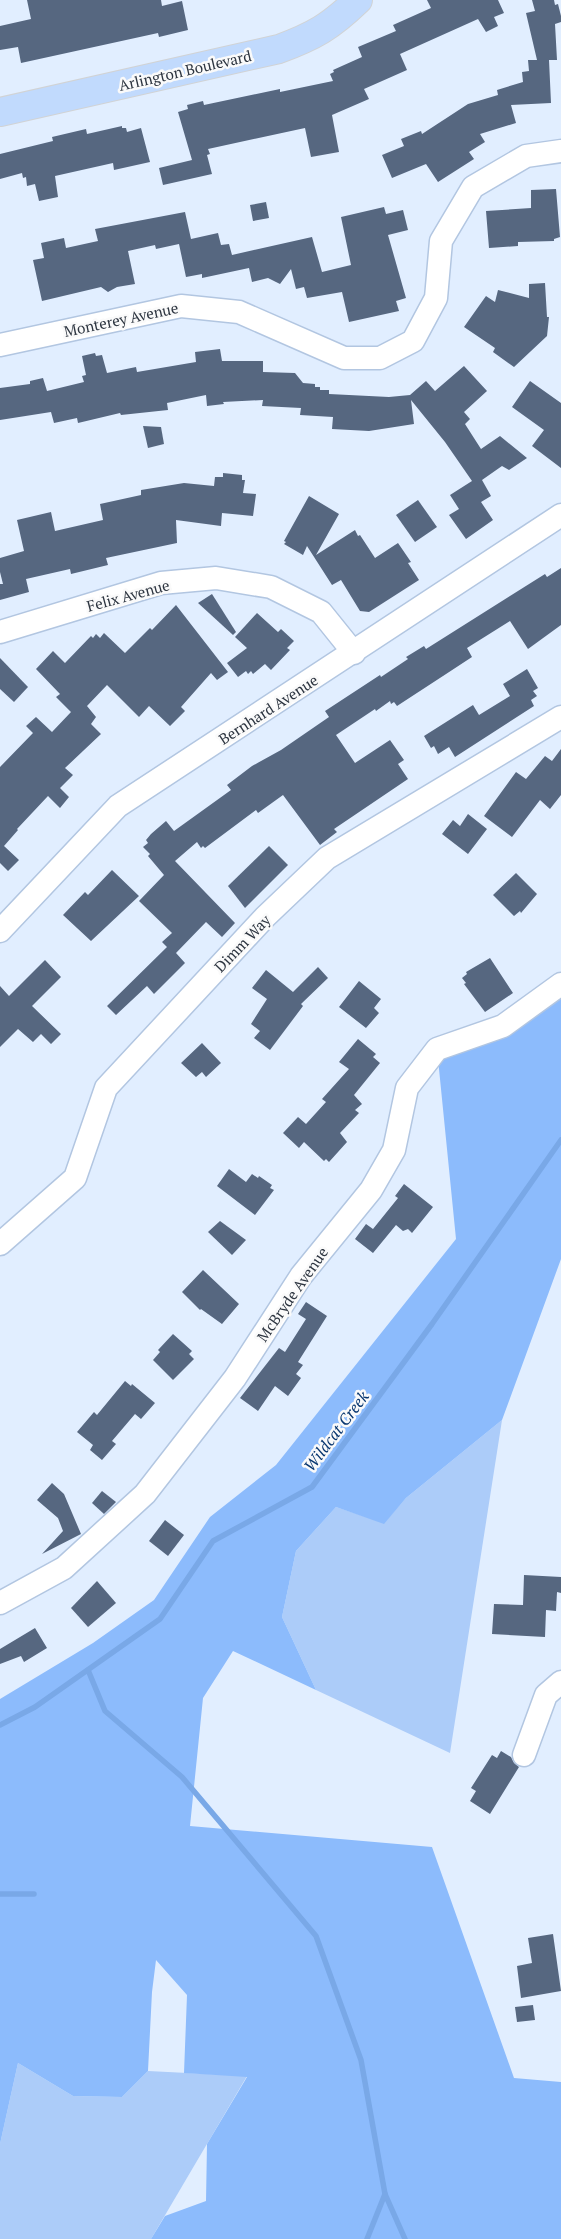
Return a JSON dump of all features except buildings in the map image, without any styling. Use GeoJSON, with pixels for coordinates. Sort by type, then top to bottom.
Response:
{"type":"FeatureCollection","features":[{"type":"Feature","properties":{"kind":"main road","name":"Arlington Boulevard"},"geometry":{"type":"LineString","coordinates":[[0,112],[279,49],[311,37],[338,19],[358,0]]}},
{"type":"Feature","properties":{"kind":"street","name":"Monterey Avenue"},"geometry":{"type":"LineString","coordinates":[[0,345],[182,306],[239,312],[344,358],[380,358],[413,342],[436,298],[440,241],[473,187],[526,156],[561,152]]}},
{"type":"Feature","properties":{"kind":"street","name":"Bernhard Avenue"},"geometry":{"type":"LineString","coordinates":[[0,931],[118,806],[561,515]]}},
{"type":"Feature","properties":{"kind":"street","name":"Felix Avenue"},"geometry":{"type":"LineString","coordinates":[[0,632],[161,583],[216,578],[271,587],[321,612],[354,652]]}},
{"type":"Feature","properties":{"kind":"street","name":"Dimm Way"},"geometry":{"type":"LineString","coordinates":[[0,1244],[75,1178],[106,1088],[265,917],[327,858],[561,717]]}},
{"type":"Feature","properties":{"kind":"street","name":"McBryde Avenue"},"geometry":{"type":"LineString","coordinates":[[0,1603],[64,1568],[145,1494],[234,1378],[301,1276],[371,1190],[394,1150],[407,1088],[437,1049],[503,1026],[561,984]]}},
{"type":"Feature","properties":{"kind":"street"},"geometry":{"type":"LineString","coordinates":[[524,1756],[546,1695],[561,1682]]}},
{"type":"Feature","properties":{"kind":"shaded area"},"geometry":{"type":"Polygon","coordinates":[[[561,984],[561,1259],[502,1420],[406,1498],[384,1524],[336,1507],[296,1551],[282,1617],[316,1690],[233,1651],[203,1698],[190,1826],[432,1847],[514,2078],[561,2082],[561,2239],[151,2239],[165,2216],[206,2201],[207,2144],[247,2077],[184,2073],[187,1995],[156,1960],[152,1992],[148,2071],[122,2097],[73,2096],[18,2063],[0,2144],[0,1699],[93,1643],[154,1600],[210,1517],[276,1465],[456,1239],[437,1049],[561,984]]]}},
{"type":"Feature","properties":{"kind":"shaded area"},"geometry":{"type":"Polygon","coordinates":[[[502,1420],[450,1753],[316,1690],[282,1617],[296,1551],[336,1507],[384,1523],[406,1498],[502,1420]]]}},
{"type":"Feature","properties":{"kind":"shaded area"},"geometry":{"type":"Polygon","coordinates":[[[18,2063],[73,2096],[122,2097],[148,2071],[247,2076],[151,2239],[0,2239],[0,2144],[18,2063]]]}},
{"type":"Feature","properties":{"kind":"waterway","name":"Wildcat Creek"},"geometry":{"type":"LineString","coordinates":[[0,1725],[35,1707],[160,1619],[213,1541],[312,1487],[432,1324],[561,1140]]}},
{"type":"Feature","properties":{"kind":"waterway"},"geometry":{"type":"LineString","coordinates":[[88,1670],[105,1711],[182,1777],[316,1936],[361,2060],[385,2194],[405,2239]]}},
{"type":"Feature","properties":{"kind":"waterway"},"geometry":{"type":"LineString","coordinates":[[0,1894],[34,1894]]}},
{"type":"Feature","properties":{"kind":"waterway"},"geometry":{"type":"LineString","coordinates":[[367,2239],[385,2194]]}}]}
